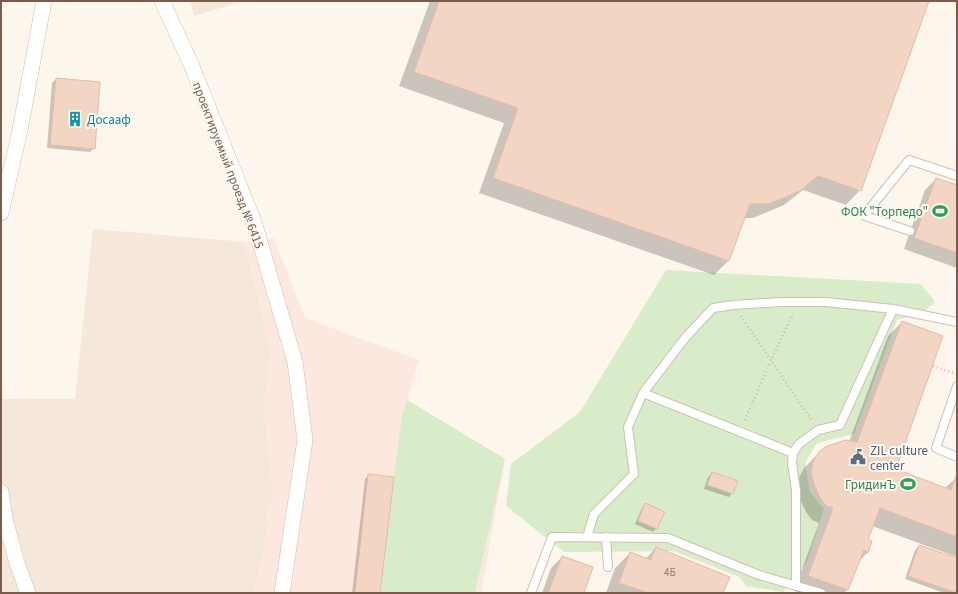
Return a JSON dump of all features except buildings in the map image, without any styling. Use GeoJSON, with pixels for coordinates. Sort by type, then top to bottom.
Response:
{"type":"FeatureCollection","features":[{"type":"Feature","properties":{"kind":"street"},"geometry":{"type":"LineString","coordinates":[[1,213],[20,130],[44,1]]}},
{"type":"Feature","properties":{"kind":"street","name":"проектируемый проезд № 6415"},"geometry":{"type":"LineString","coordinates":[[162,1],[190,64],[254,222],[295,362],[305,440],[282,593]]}},
{"type":"Feature","properties":{"kind":"street"},"geometry":{"type":"LineString","coordinates":[[1,492],[5,519],[17,563],[28,593]]}},
{"type":"Feature","properties":{"kind":"lane"},"geometry":{"type":"LineString","coordinates":[[910,231],[865,216],[909,160],[957,176]]}},
{"type":"Feature","properties":{"kind":"lane"},"geometry":{"type":"LineString","coordinates":[[587,537],[594,514],[634,474],[628,427],[643,393],[685,338],[713,308],[733,305],[826,302],[893,309],[957,322]]}},
{"type":"Feature","properties":{"kind":"lane"},"geometry":{"type":"LineString","coordinates":[[796,586],[796,490],[792,463],[794,453],[800,444],[818,430],[840,425],[893,309]]}},
{"type":"Feature","properties":{"kind":"lane"},"geometry":{"type":"LineString","coordinates":[[957,386],[936,448],[957,457]]}},
{"type":"Feature","properties":{"kind":"lane"},"geometry":{"type":"LineString","coordinates":[[643,393],[794,453]]}},
{"type":"Feature","properties":{"kind":"lane"},"geometry":{"type":"LineString","coordinates":[[531,593],[552,536],[668,538],[760,575],[821,593]]}},
{"type":"Feature","properties":{"kind":"lane"},"geometry":{"type":"LineString","coordinates":[[606,537],[608,567]]}},
{"type":"Feature","properties":{"kind":"path"},"geometry":{"type":"LineString","coordinates":[[740,432],[798,302]]}},
{"type":"Feature","properties":{"kind":"path"},"geometry":{"type":"LineString","coordinates":[[733,305],[818,430]]}},
{"type":"Feature","properties":{"kind":"path"},"geometry":{"type":"LineString","coordinates":[[933,366],[957,374]]}},
{"type":"Feature","properties":{"kind":"shaded area"},"geometry":{"type":"Polygon","coordinates":[[[190,1],[244,1],[194,16],[190,1]]]}},
{"type":"Feature","properties":{"kind":"shaded area"},"geometry":{"type":"Polygon","coordinates":[[[93,229],[245,242],[271,355],[264,405],[274,499],[268,508],[265,547],[253,593],[1,593],[1,399],[75,399],[93,229]]]}},
{"type":"Feature","properties":{"kind":"shaded area"},"geometry":{"type":"Polygon","coordinates":[[[274,238],[305,318],[419,360],[407,400],[505,459],[481,593],[253,593],[265,547],[268,508],[274,499],[264,405],[271,355],[245,242],[274,238]]]}},
{"type":"Feature","properties":{"kind":"green space"},"geometry":{"type":"Polygon","coordinates":[[[666,270],[921,284],[935,302],[924,312],[897,320],[854,434],[817,443],[805,463],[810,492],[824,509],[807,562],[783,592],[746,586],[739,577],[674,551],[564,552],[506,506],[511,464],[580,412],[666,270]]]}},
{"type":"Feature","properties":{"kind":"green space"},"geometry":{"type":"Polygon","coordinates":[[[407,400],[505,459],[475,593],[380,593],[402,417],[407,400]]]}},
{"type":"Feature","properties":{"kind":"place","name":"Досааф"},"geometry":{"type":"Point","coordinates":[75,119]}},
{"type":"Feature","properties":{"kind":"place","name":"ФОК \"Торпедо\""},"geometry":{"type":"Point","coordinates":[940,211]}},
{"type":"Feature","properties":{"kind":"place","name":"ZIL culture center"},"geometry":{"type":"Point","coordinates":[858,457]}},
{"type":"Feature","properties":{"kind":"place","name":"ГридинЪ"},"geometry":{"type":"Point","coordinates":[908,484]}}]}
